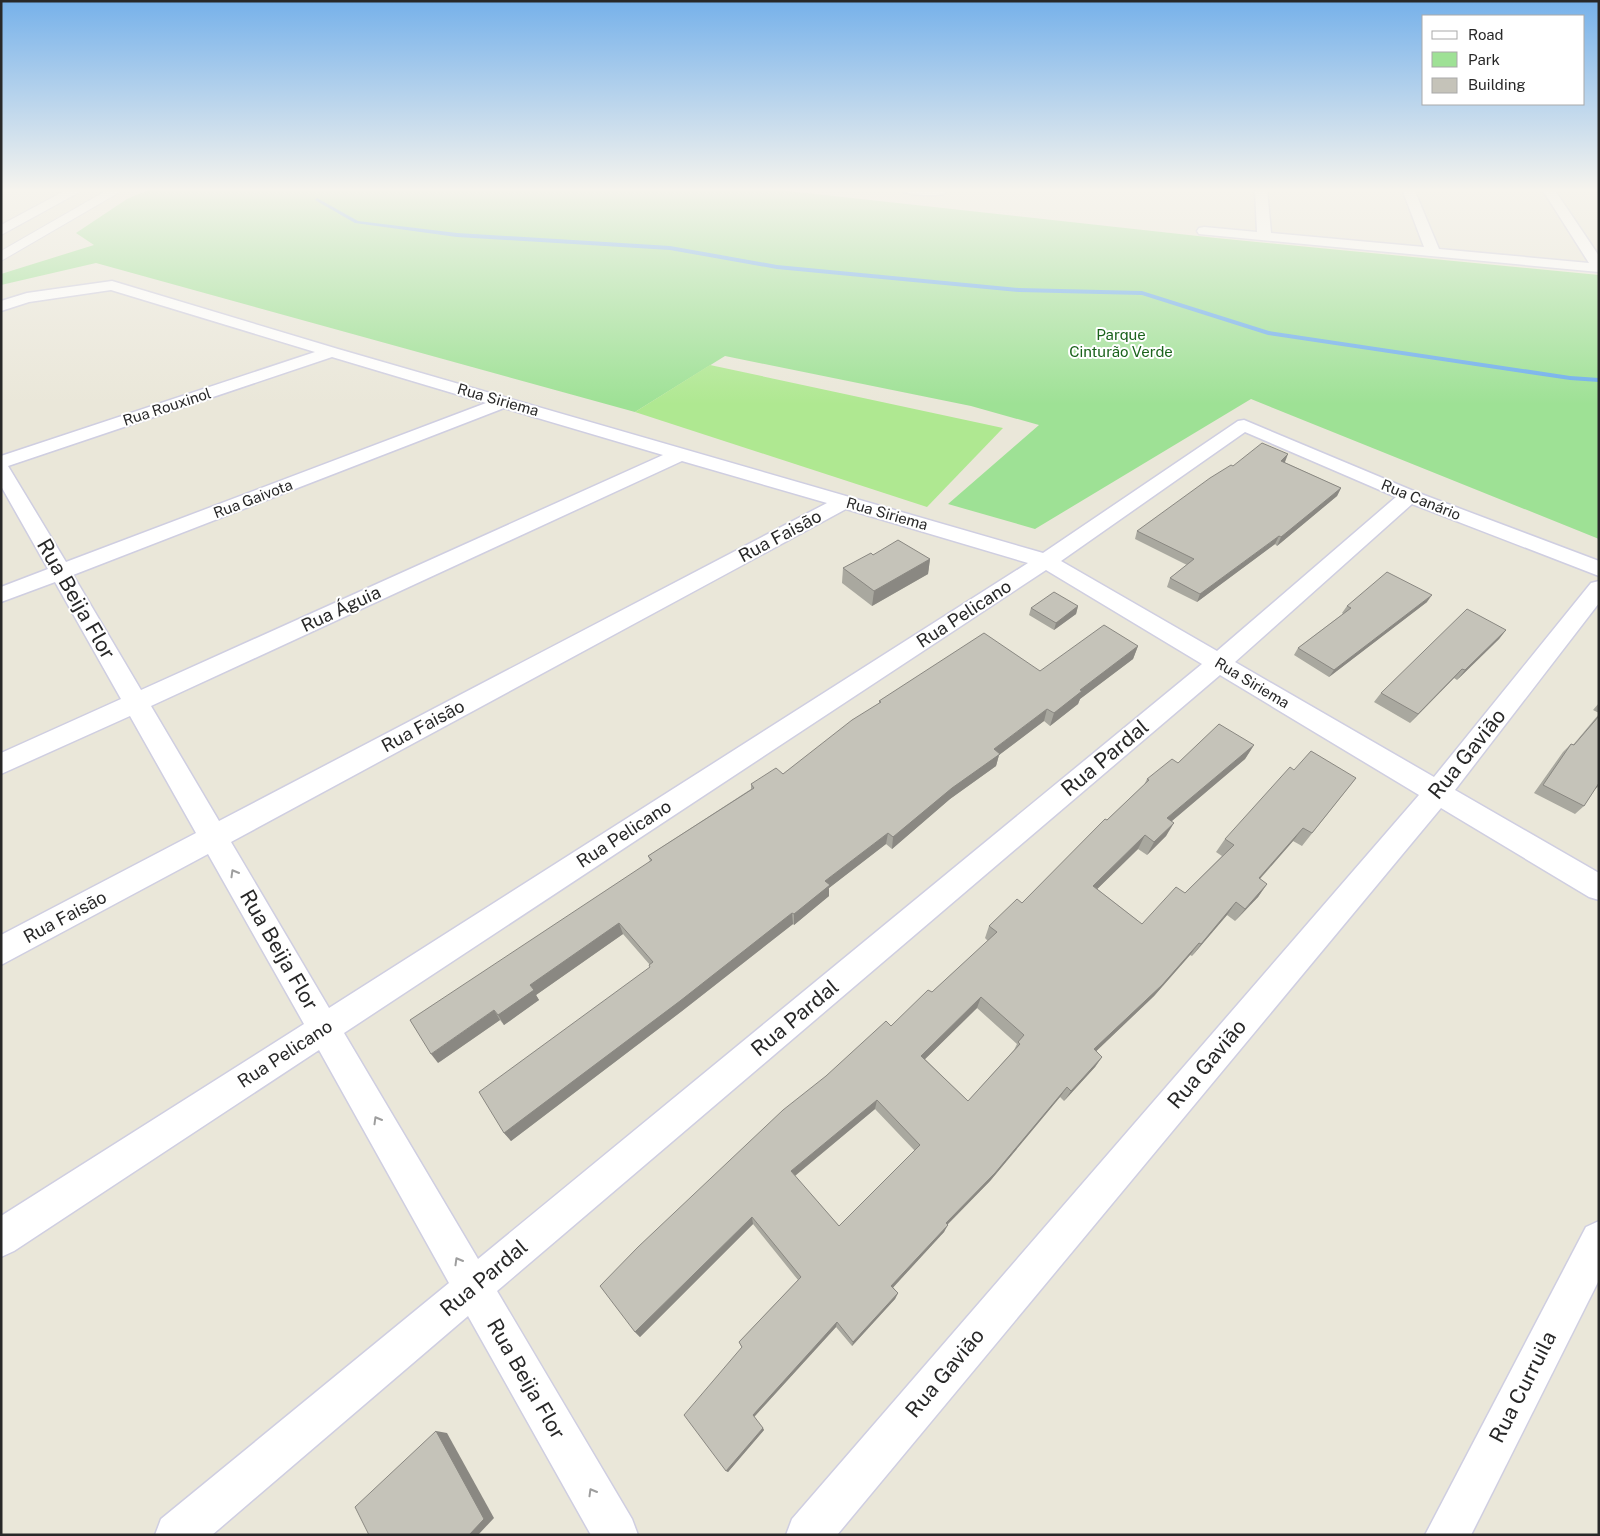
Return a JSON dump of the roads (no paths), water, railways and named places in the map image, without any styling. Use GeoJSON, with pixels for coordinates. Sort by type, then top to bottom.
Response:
{"type":"FeatureCollection","features":[{"type":"Feature","properties":{"kind":"street"},"geometry":{"type":"LineString","coordinates":[[1523,261],[1599,268]]}},
{"type":"Feature","properties":{"kind":"street","name":"Rua Siriema"},"geometry":{"type":"LineString","coordinates":[[27,298],[112,285],[332,352],[1046,561],[1599,888]]}},
{"type":"Feature","properties":{"kind":"street"},"geometry":{"type":"LineString","coordinates":[[1,301],[27,298]]}},
{"type":"Feature","properties":{"kind":"street"},"geometry":{"type":"LineString","coordinates":[[1,306],[27,298]]}},
{"type":"Feature","properties":{"kind":"street","name":"Rua Rouxinol"},"geometry":{"type":"LineString","coordinates":[[1,462],[332,352]]}},
{"type":"Feature","properties":{"kind":"street","name":"Rua Gaivota"},"geometry":{"type":"LineString","coordinates":[[1,596],[504,402]]}},
{"type":"Feature","properties":{"kind":"street","name":"Rua Canário"},"geometry":{"type":"LineString","coordinates":[[1244,425],[1409,496],[1599,570]]}},
{"type":"Feature","properties":{"kind":"street","name":"Rua Pelicano"},"geometry":{"type":"LineString","coordinates":[[1,1238],[1046,561],[1244,425]]}},
{"type":"Feature","properties":{"kind":"street","name":"Rua Águia"},"geometry":{"type":"LineString","coordinates":[[1,764],[681,454]]}},
{"type":"Feature","properties":{"kind":"street","name":"Rua Beija Flor"},"geometry":{"type":"LineString","coordinates":[[1,469],[616,1535]]}},
{"type":"Feature","properties":{"kind":"street","name":"Rua Pardal"},"geometry":{"type":"LineString","coordinates":[[177,1535],[1218,663],[1409,496]]}},
{"type":"Feature","properties":{"kind":"street","name":"Rua Faisão"},"geometry":{"type":"LineString","coordinates":[[1,951],[844,502]]}},
{"type":"Feature","properties":{"kind":"street","name":"Rua Gavião"},"geometry":{"type":"LineString","coordinates":[[808,1535],[1438,792],[1599,588]]}},
{"type":"Feature","properties":{"kind":"street","name":"Rua Curruila"},"geometry":{"type":"LineString","coordinates":[[1448,1535],[1599,1240]]}},
{"type":"Feature","properties":{"kind":"waterway"},"geometry":{"type":"LineString","coordinates":[[741,261],[777,267],[1019,290],[1142,293],[1268,333],[1570,378],[1599,380]]}},
{"type":"Feature","properties":{"kind":"park label","name":"Parque Cinturão Verde"},"geometry":{"type":"Point","coordinates":[1121,344]}}]}
